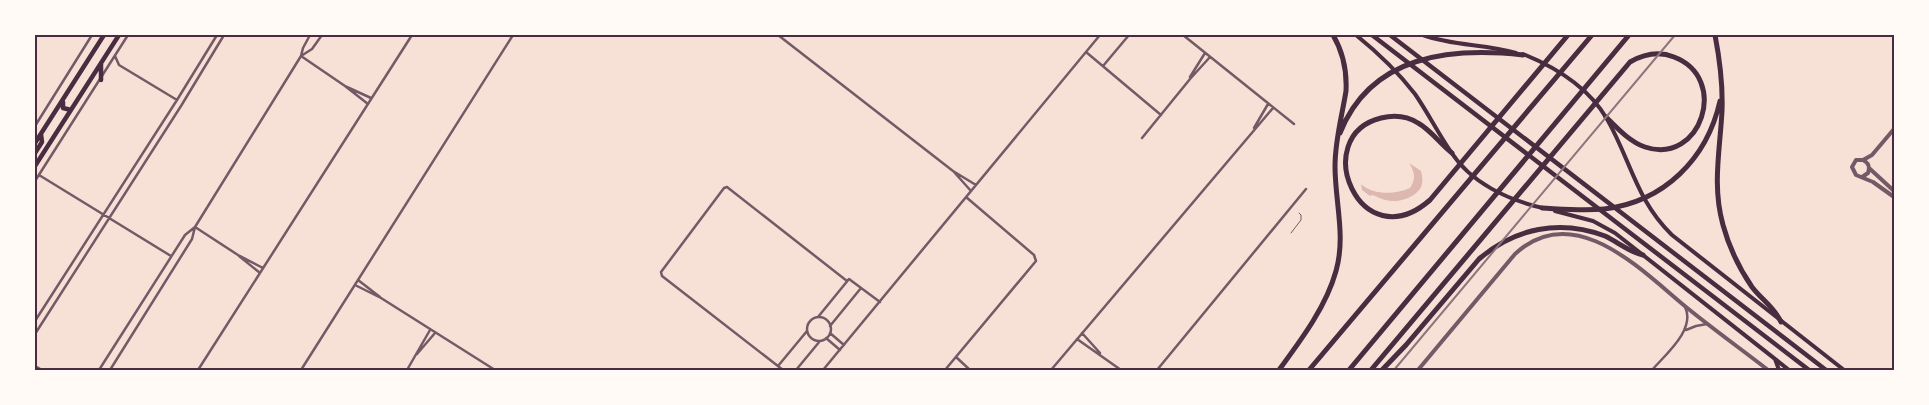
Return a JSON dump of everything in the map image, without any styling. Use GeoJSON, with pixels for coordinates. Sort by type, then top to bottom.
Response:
{"type":"FeatureCollection","features":[{"type":"Feature","properties":{"kind":"highway"},"geometry":{"type":"LineString","coordinates":[[1279,370],[1322,305],[1332,283],[1339,260],[1341,224],[1335,179],[1336,146],[1347,80],[1344,60],[1333,35]]}},
{"type":"Feature","properties":{"kind":"highway"},"geometry":{"type":"LineString","coordinates":[[1452,153],[1418,122],[1397,116],[1387,116],[1367,124],[1352,138],[1347,154],[1350,187],[1359,201],[1372,212],[1381,215],[1398,216],[1416,211],[1430,200],[1568,35]]}},
{"type":"Feature","properties":{"kind":"highway"},"geometry":{"type":"LineString","coordinates":[[1309,370],[1592,35]]}},
{"type":"Feature","properties":{"kind":"highway"},"geometry":{"type":"LineString","coordinates":[[1348,370],[1629,35]]}},
{"type":"Feature","properties":{"kind":"highway"},"geometry":{"type":"LineString","coordinates":[[1715,35],[1722,85],[1722,111],[1716,175],[1722,222],[1740,267],[1753,287],[1776,312],[1781,322]]}},
{"type":"Feature","properties":{"kind":"highway"},"geometry":{"type":"LineString","coordinates":[[1336,146],[1344,123],[1358,102],[1384,78],[1404,66],[1450,53],[1494,52],[1523,54]]}},
{"type":"Feature","properties":{"kind":"highway"},"geometry":{"type":"LineString","coordinates":[[1371,370],[1624,68],[1645,55],[1669,55],[1690,67],[1702,87],[1705,104],[1698,127],[1686,140],[1671,147],[1655,149],[1639,144],[1606,117]]}},
{"type":"Feature","properties":{"kind":"highway"},"geometry":{"type":"LineString","coordinates":[[1542,208],[1589,209],[1615,207],[1641,200],[1666,186],[1687,167],[1704,144],[1715,120],[1722,85]]}},
{"type":"Feature","properties":{"kind":"highway"},"geometry":{"type":"LineString","coordinates":[[1382,370],[1406,345],[1479,259],[1489,250],[1513,236],[1539,228],[1567,227],[1607,237],[1643,255]]}},
{"type":"Feature","properties":{"kind":"highway"},"geometry":{"type":"LineString","coordinates":[[1276,370],[1288,357]]}},
{"type":"Feature","properties":{"kind":"main road"},"geometry":{"type":"LineString","coordinates":[[35,143],[104,35]]}},
{"type":"Feature","properties":{"kind":"main road"},"geometry":{"type":"LineString","coordinates":[[35,166],[119,35]]}},
{"type":"Feature","properties":{"kind":"main road"},"geometry":{"type":"LineString","coordinates":[[1356,35],[1391,67],[1415,94],[1452,153],[1472,174],[1490,188],[1515,200],[1593,221],[1615,232],[1789,370]]}},
{"type":"Feature","properties":{"kind":"main road"},"geometry":{"type":"LineString","coordinates":[[1372,35],[1809,370]]}},
{"type":"Feature","properties":{"kind":"main road"},"geometry":{"type":"LineString","coordinates":[[1390,35],[1826,370]]}},
{"type":"Feature","properties":{"kind":"main road"},"geometry":{"type":"LineString","coordinates":[[1423,35],[1441,41],[1495,48],[1523,54],[1550,67],[1575,84],[1606,117],[1642,198],[1656,218],[1680,243],[1844,370]]}},
{"type":"Feature","properties":{"kind":"main road"},"geometry":{"type":"LineString","coordinates":[[101,80],[102,63]]}},
{"type":"Feature","properties":{"kind":"main road"},"geometry":{"type":"LineString","coordinates":[[64,98],[63,108],[71,110]]}},
{"type":"Feature","properties":{"kind":"main road"},"geometry":{"type":"LineString","coordinates":[[35,153],[42,142],[40,134]]}},
{"type":"Feature","properties":{"kind":"main road"},"geometry":{"type":"LineString","coordinates":[[1775,359],[1779,370]]}},
{"type":"Feature","properties":{"kind":"street"},"geometry":{"type":"LineString","coordinates":[[35,126],[92,35]]}},
{"type":"Feature","properties":{"kind":"street"},"geometry":{"type":"LineString","coordinates":[[35,181],[128,35]]}},
{"type":"Feature","properties":{"kind":"street"},"geometry":{"type":"LineString","coordinates":[[35,321],[217,35]]}},
{"type":"Feature","properties":{"kind":"street"},"geometry":{"type":"LineString","coordinates":[[35,334],[181,106],[224,35]]}},
{"type":"Feature","properties":{"kind":"street"},"geometry":{"type":"LineString","coordinates":[[99,370],[171,256],[187,232],[194,227],[301,56],[310,35]]}},
{"type":"Feature","properties":{"kind":"street"},"geometry":{"type":"LineString","coordinates":[[301,56],[312,49],[322,35]]}},
{"type":"Feature","properties":{"kind":"street"},"geometry":{"type":"LineString","coordinates":[[198,370],[412,35]]}},
{"type":"Feature","properties":{"kind":"street"},"geometry":{"type":"LineString","coordinates":[[301,370],[512,35]]}},
{"type":"Feature","properties":{"kind":"street"},"geometry":{"type":"LineString","coordinates":[[778,35],[953,171],[976,186]]}},
{"type":"Feature","properties":{"kind":"street"},"geometry":{"type":"LineString","coordinates":[[823,370],[1100,35]]}},
{"type":"Feature","properties":{"kind":"street"},"geometry":{"type":"LineString","coordinates":[[1103,66],[1129,35]]}},
{"type":"Feature","properties":{"kind":"street"},"geometry":{"type":"LineString","coordinates":[[1183,35],[1294,124]]}},
{"type":"Feature","properties":{"kind":"street"},"geometry":{"type":"LineString","coordinates":[[1086,52],[1160,116]]}},
{"type":"Feature","properties":{"kind":"street"},"geometry":{"type":"LineString","coordinates":[[1190,79],[1205,53]]}},
{"type":"Feature","properties":{"kind":"street"},"geometry":{"type":"LineString","coordinates":[[115,55],[119,65],[177,100]]}},
{"type":"Feature","properties":{"kind":"street"},"geometry":{"type":"LineString","coordinates":[[301,56],[368,104]]}},
{"type":"Feature","properties":{"kind":"street"},"geometry":{"type":"LineString","coordinates":[[1142,138],[1210,57]]}},
{"type":"Feature","properties":{"kind":"street"},"geometry":{"type":"LineString","coordinates":[[345,86],[372,98]]}},
{"type":"Feature","properties":{"kind":"street"},"geometry":{"type":"LineString","coordinates":[[1254,129],[1268,104]]}},
{"type":"Feature","properties":{"kind":"street"},"geometry":{"type":"LineString","coordinates":[[1051,370],[1254,129],[1274,108]]}},
{"type":"Feature","properties":{"kind":"street"},"geometry":{"type":"LineString","coordinates":[[1894,129],[1872,155],[1864,160],[1856,160],[1852,167],[1856,175],[1878,185],[1894,198]]}},
{"type":"Feature","properties":{"kind":"street"},"geometry":{"type":"LineString","coordinates":[[1862,177],[1868,173],[1872,155]]}},
{"type":"Feature","properties":{"kind":"street"},"geometry":{"type":"LineString","coordinates":[[1864,160],[1894,192]]}},
{"type":"Feature","properties":{"kind":"street"},"geometry":{"type":"LineString","coordinates":[[953,171],[971,191]]}},
{"type":"Feature","properties":{"kind":"street"},"geometry":{"type":"LineString","coordinates":[[39,175],[171,256]]}},
{"type":"Feature","properties":{"kind":"street"},"geometry":{"type":"LineString","coordinates":[[783,370],[661,275],[661,272],[724,188],[728,187],[847,282]]}},
{"type":"Feature","properties":{"kind":"street"},"geometry":{"type":"LineString","coordinates":[[1157,370],[1306,189]]}},
{"type":"Feature","properties":{"kind":"street"},"geometry":{"type":"LineString","coordinates":[[945,370],[1036,261],[1034,255],[966,197]]}},
{"type":"Feature","properties":{"kind":"street"},"geometry":{"type":"LineString","coordinates":[[194,227],[238,255],[263,268]]}},
{"type":"Feature","properties":{"kind":"street"},"geometry":{"type":"LineString","coordinates":[[110,370],[192,239],[194,227]]}},
{"type":"Feature","properties":{"kind":"street"},"geometry":{"type":"LineString","coordinates":[[1418,370],[1515,254],[1528,244],[1544,236],[1554,234],[1574,236],[1604,245],[1630,260],[1684,306],[1768,370]]}},
{"type":"Feature","properties":{"kind":"street"},"geometry":{"type":"LineString","coordinates":[[238,255],[260,273]]}},
{"type":"Feature","properties":{"kind":"street"},"geometry":{"type":"LineString","coordinates":[[358,280],[381,298],[495,370]]}},
{"type":"Feature","properties":{"kind":"street"},"geometry":{"type":"LineString","coordinates":[[778,366],[808,331],[810,322],[818,317],[847,282],[851,280],[880,302]]}},
{"type":"Feature","properties":{"kind":"street"},"geometry":{"type":"LineString","coordinates":[[355,285],[381,298]]}},
{"type":"Feature","properties":{"kind":"street"},"geometry":{"type":"LineString","coordinates":[[830,326],[861,287]]}},
{"type":"Feature","properties":{"kind":"street"},"geometry":{"type":"LineString","coordinates":[[1684,306],[1688,319],[1685,331]]}},
{"type":"Feature","properties":{"kind":"street"},"geometry":{"type":"LineString","coordinates":[[139,308],[146,312]]}},
{"type":"Feature","properties":{"kind":"street"},"geometry":{"type":"LineString","coordinates":[[134,314],[142,319]]}},
{"type":"Feature","properties":{"kind":"street"},"geometry":{"type":"LineString","coordinates":[[796,370],[820,341],[830,333],[830,326],[827,320],[818,317]]}},
{"type":"Feature","properties":{"kind":"street"},"geometry":{"type":"LineString","coordinates":[[1652,370],[1685,331],[1707,324]]}},
{"type":"Feature","properties":{"kind":"street"},"geometry":{"type":"LineString","coordinates":[[407,370],[430,329]]}},
{"type":"Feature","properties":{"kind":"street"},"geometry":{"type":"LineString","coordinates":[[808,331],[813,339],[820,341]]}},
{"type":"Feature","properties":{"kind":"street"},"geometry":{"type":"LineString","coordinates":[[416,355],[435,333]]}},
{"type":"Feature","properties":{"kind":"street"},"geometry":{"type":"LineString","coordinates":[[830,333],[844,345]]}},
{"type":"Feature","properties":{"kind":"street"},"geometry":{"type":"LineString","coordinates":[[1082,334],[1100,354]]}},
{"type":"Feature","properties":{"kind":"street"},"geometry":{"type":"LineString","coordinates":[[826,338],[840,350]]}},
{"type":"Feature","properties":{"kind":"street"},"geometry":{"type":"LineString","coordinates":[[1077,339],[1119,369]]}},
{"type":"Feature","properties":{"kind":"street"},"geometry":{"type":"LineString","coordinates":[[956,357],[970,370]]}},
{"type":"Feature","properties":{"kind":"street"},"geometry":{"type":"LineString","coordinates":[[35,366],[42,370]]}},
{"type":"Feature","properties":{"kind":"lane"},"geometry":{"type":"LineString","coordinates":[[1291,233],[1301,220],[1301,215],[1298,213]]}},
{"type":"Feature","properties":{"kind":"shaded area"},"geometry":{"type":"Polygon","coordinates":[[[1409,163],[1421,171],[1422,179],[1421,188],[1410,197],[1389,201],[1370,196],[1362,190],[1361,184],[1366,188],[1384,193],[1398,192],[1410,188],[1414,176],[1413,169],[1409,163]]]}},
{"type":"Feature","properties":{"kind":"railway"},"geometry":{"type":"LineString","coordinates":[[1394,370],[1675,35]]}}]}
